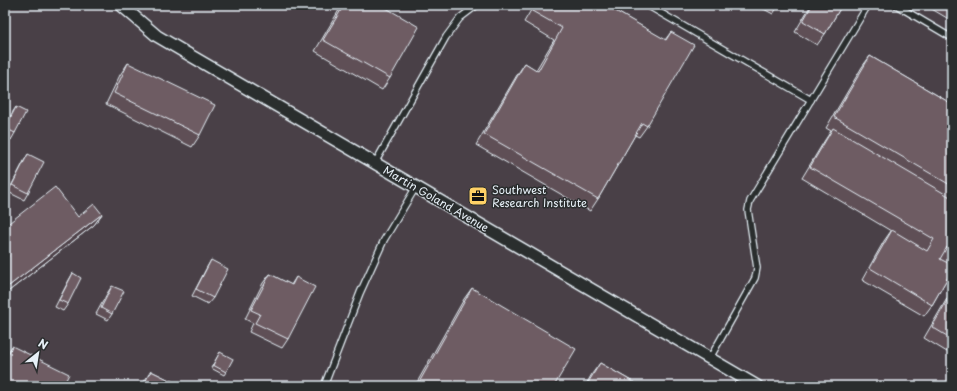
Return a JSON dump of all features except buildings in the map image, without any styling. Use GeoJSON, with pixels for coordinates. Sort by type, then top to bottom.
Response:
{"type":"FeatureCollection","features":[{"type":"Feature","properties":{"kind":"street","name":"Martin Goland Avenue"},"geometry":{"type":"LineString","coordinates":[[121,5],[157,36],[757,386]]}},
{"type":"Feature","properties":{"kind":"lane"},"geometry":{"type":"LineString","coordinates":[[375,163],[446,37],[460,18],[477,5]]}},
{"type":"Feature","properties":{"kind":"lane"},"geometry":{"type":"LineString","coordinates":[[647,5],[811,100]]}},
{"type":"Feature","properties":{"kind":"lane"},"geometry":{"type":"LineString","coordinates":[[710,358],[755,278],[757,268],[748,210],[750,201],[868,5]]}},
{"type":"Feature","properties":{"kind":"lane"},"geometry":{"type":"LineString","coordinates":[[896,5],[952,38]]}},
{"type":"Feature","properties":{"kind":"lane"},"geometry":{"type":"LineString","coordinates":[[324,386],[363,286],[384,240],[416,187]]}},
{"type":"Feature","properties":{"kind":"shaded area","name":"Southwest Research Institute"},"geometry":{"type":"Polygon","coordinates":[[[5,5],[952,5],[952,386],[5,386],[5,5]]]}},
{"type":"Feature","properties":{"kind":"place","name":"Southwest Research Institute"},"geometry":{"type":"Point","coordinates":[478,196]}}]}
